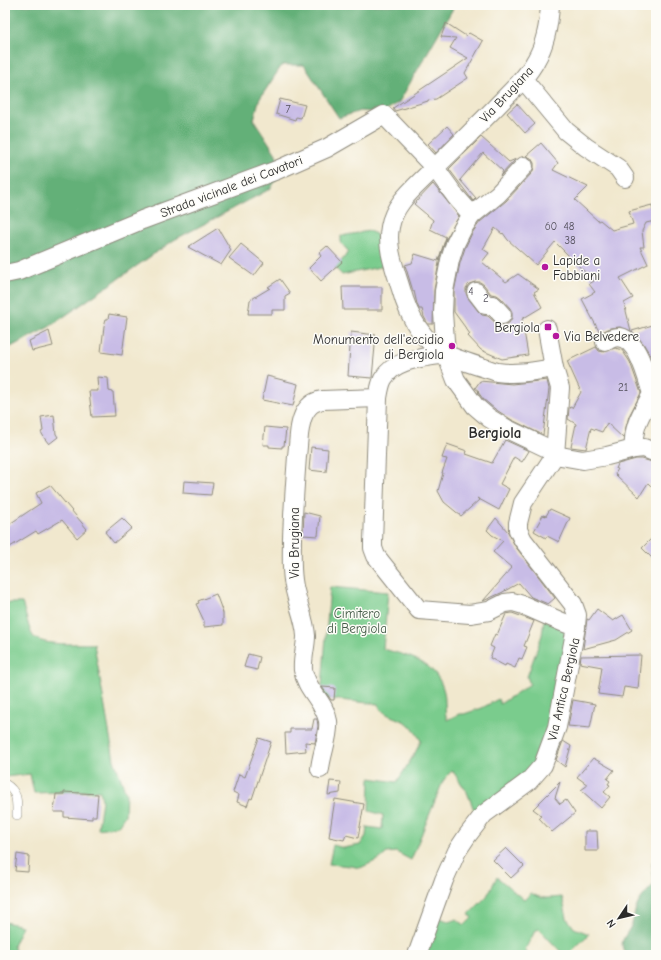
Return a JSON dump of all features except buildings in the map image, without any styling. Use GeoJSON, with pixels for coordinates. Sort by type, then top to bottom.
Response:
{"type":"FeatureCollection","features":[{"type":"Feature","properties":{"kind":"street","name":"Via Brugiana"},"geometry":{"type":"LineString","coordinates":[[550,5],[545,42],[536,61],[523,79],[435,168],[406,195],[396,210],[390,226],[389,245],[403,298],[411,318],[420,332],[431,343],[446,354],[506,374],[554,368]]}},
{"type":"Feature","properties":{"kind":"street"},"geometry":{"type":"LineString","coordinates":[[523,79],[566,131],[586,147],[618,168],[625,178]]}},
{"type":"Feature","properties":{"kind":"street","name":"Strada vicinale dei Cavatori"},"geometry":{"type":"LineString","coordinates":[[5,274],[19,271],[142,220],[277,170],[327,148],[384,115],[435,168]]}},
{"type":"Feature","properties":{"kind":"street"},"geometry":{"type":"LineString","coordinates":[[524,166],[498,194],[472,215],[455,244],[444,290],[443,313],[446,354],[456,380],[475,406],[489,418],[507,429],[547,448],[555,455],[583,460],[644,448],[656,453]]}},
{"type":"Feature","properties":{"kind":"street"},"geometry":{"type":"LineString","coordinates":[[435,168],[456,197],[472,215]]}},
{"type":"Feature","properties":{"kind":"street"},"geometry":{"type":"LineString","coordinates":[[476,292],[486,305],[493,306],[502,314]]}},
{"type":"Feature","properties":{"kind":"street"},"geometry":{"type":"LineString","coordinates":[[547,329],[554,368],[560,388],[555,455]]}},
{"type":"Feature","properties":{"kind":"street"},"geometry":{"type":"LineString","coordinates":[[604,342],[614,337],[624,338],[633,345],[642,362],[652,394],[637,423],[633,437],[634,449]]}},
{"type":"Feature","properties":{"kind":"street","name":"Via Brugiana"},"geometry":{"type":"LineString","coordinates":[[446,354],[410,360],[396,366],[383,379],[380,386],[378,398],[373,548],[376,556],[419,610],[470,614],[489,611],[505,603],[512,602],[523,605],[576,627]]}},
{"type":"Feature","properties":{"kind":"street","name":"Via Brugiana"},"geometry":{"type":"LineString","coordinates":[[320,768],[320,759],[328,723],[321,704],[312,692],[303,670],[306,636],[303,620],[297,603],[292,565],[294,493],[300,424],[305,412],[313,402],[322,400],[378,398]]}},
{"type":"Feature","properties":{"kind":"street","name":"Via Antica Bergiola"},"geometry":{"type":"LineString","coordinates":[[417,955],[444,880],[467,836],[484,814],[529,781],[543,765],[557,728],[577,615],[573,604],[523,540],[518,530],[518,523],[523,503],[555,455]]}},
{"type":"Feature","properties":{"kind":"lane"},"geometry":{"type":"LineString","coordinates":[[5,784],[12,789],[16,797],[17,815]]}},
{"type":"Feature","properties":{"kind":"green space"},"geometry":{"type":"Polygon","coordinates":[[[5,5],[455,5],[399,102],[382,113],[360,111],[339,118],[304,65],[282,65],[259,100],[254,120],[276,154],[281,173],[270,189],[174,240],[49,327],[5,350],[5,5]]]}},
{"type":"Feature","properties":{"kind":"green space"},"geometry":{"type":"Polygon","coordinates":[[[369,231],[376,234],[384,266],[342,275],[335,268],[349,252],[341,243],[341,236],[369,231]]]}},
{"type":"Feature","properties":{"kind":"green space","name":"Cimitero di Bergiola"},"geometry":{"type":"Polygon","coordinates":[[[330,587],[388,592],[383,649],[403,654],[421,662],[435,674],[444,692],[447,720],[459,714],[464,714],[482,708],[498,699],[500,704],[530,684],[527,677],[542,635],[544,620],[571,631],[551,735],[526,777],[476,815],[467,792],[452,770],[443,781],[411,860],[396,852],[387,853],[380,859],[360,868],[329,864],[333,845],[344,848],[360,845],[366,836],[367,827],[382,829],[383,815],[369,811],[370,778],[397,782],[421,741],[415,731],[407,723],[386,714],[378,704],[321,698],[330,587]]]}},
{"type":"Feature","properties":{"kind":"green space"},"geometry":{"type":"Polygon","coordinates":[[[5,603],[22,603],[33,636],[44,642],[62,644],[94,644],[114,760],[126,793],[125,815],[118,826],[98,829],[102,800],[100,791],[34,793],[30,774],[5,777],[5,603]]]}},
{"type":"Feature","properties":{"kind":"green space"},"geometry":{"type":"Polygon","coordinates":[[[656,854],[656,955],[626,955],[623,950],[622,942],[632,924],[638,903],[654,884],[652,864],[656,854]]]}},
{"type":"Feature","properties":{"kind":"green space"},"geometry":{"type":"Polygon","coordinates":[[[497,877],[524,900],[531,893],[542,898],[562,897],[567,918],[574,928],[589,934],[568,955],[564,955],[539,929],[535,931],[525,950],[530,955],[421,955],[438,917],[450,922],[456,919],[465,925],[472,918],[469,914],[487,896],[497,877]]]}},
{"type":"Feature","properties":{"kind":"green space"},"geometry":{"type":"Polygon","coordinates":[[[5,922],[22,926],[13,946],[17,955],[5,955],[5,922]]]}},
{"type":"Feature","properties":{"kind":"place","name":"Lapide a Fabbiani"},"geometry":{"type":"Point","coordinates":[545,267]}},
{"type":"Feature","properties":{"kind":"place","name":"Bergiola"},"geometry":{"type":"Point","coordinates":[548,327]}},
{"type":"Feature","properties":{"kind":"place","name":"Via Belvedere"},"geometry":{"type":"Point","coordinates":[556,336]}},
{"type":"Feature","properties":{"kind":"place","name":"Monumento dell'eccidio di Bergiola"},"geometry":{"type":"Point","coordinates":[452,346]}},
{"type":"Feature","properties":{"kind":"district","name":"Bergiola"},"geometry":{"type":"Point","coordinates":[495,433]}}]}
